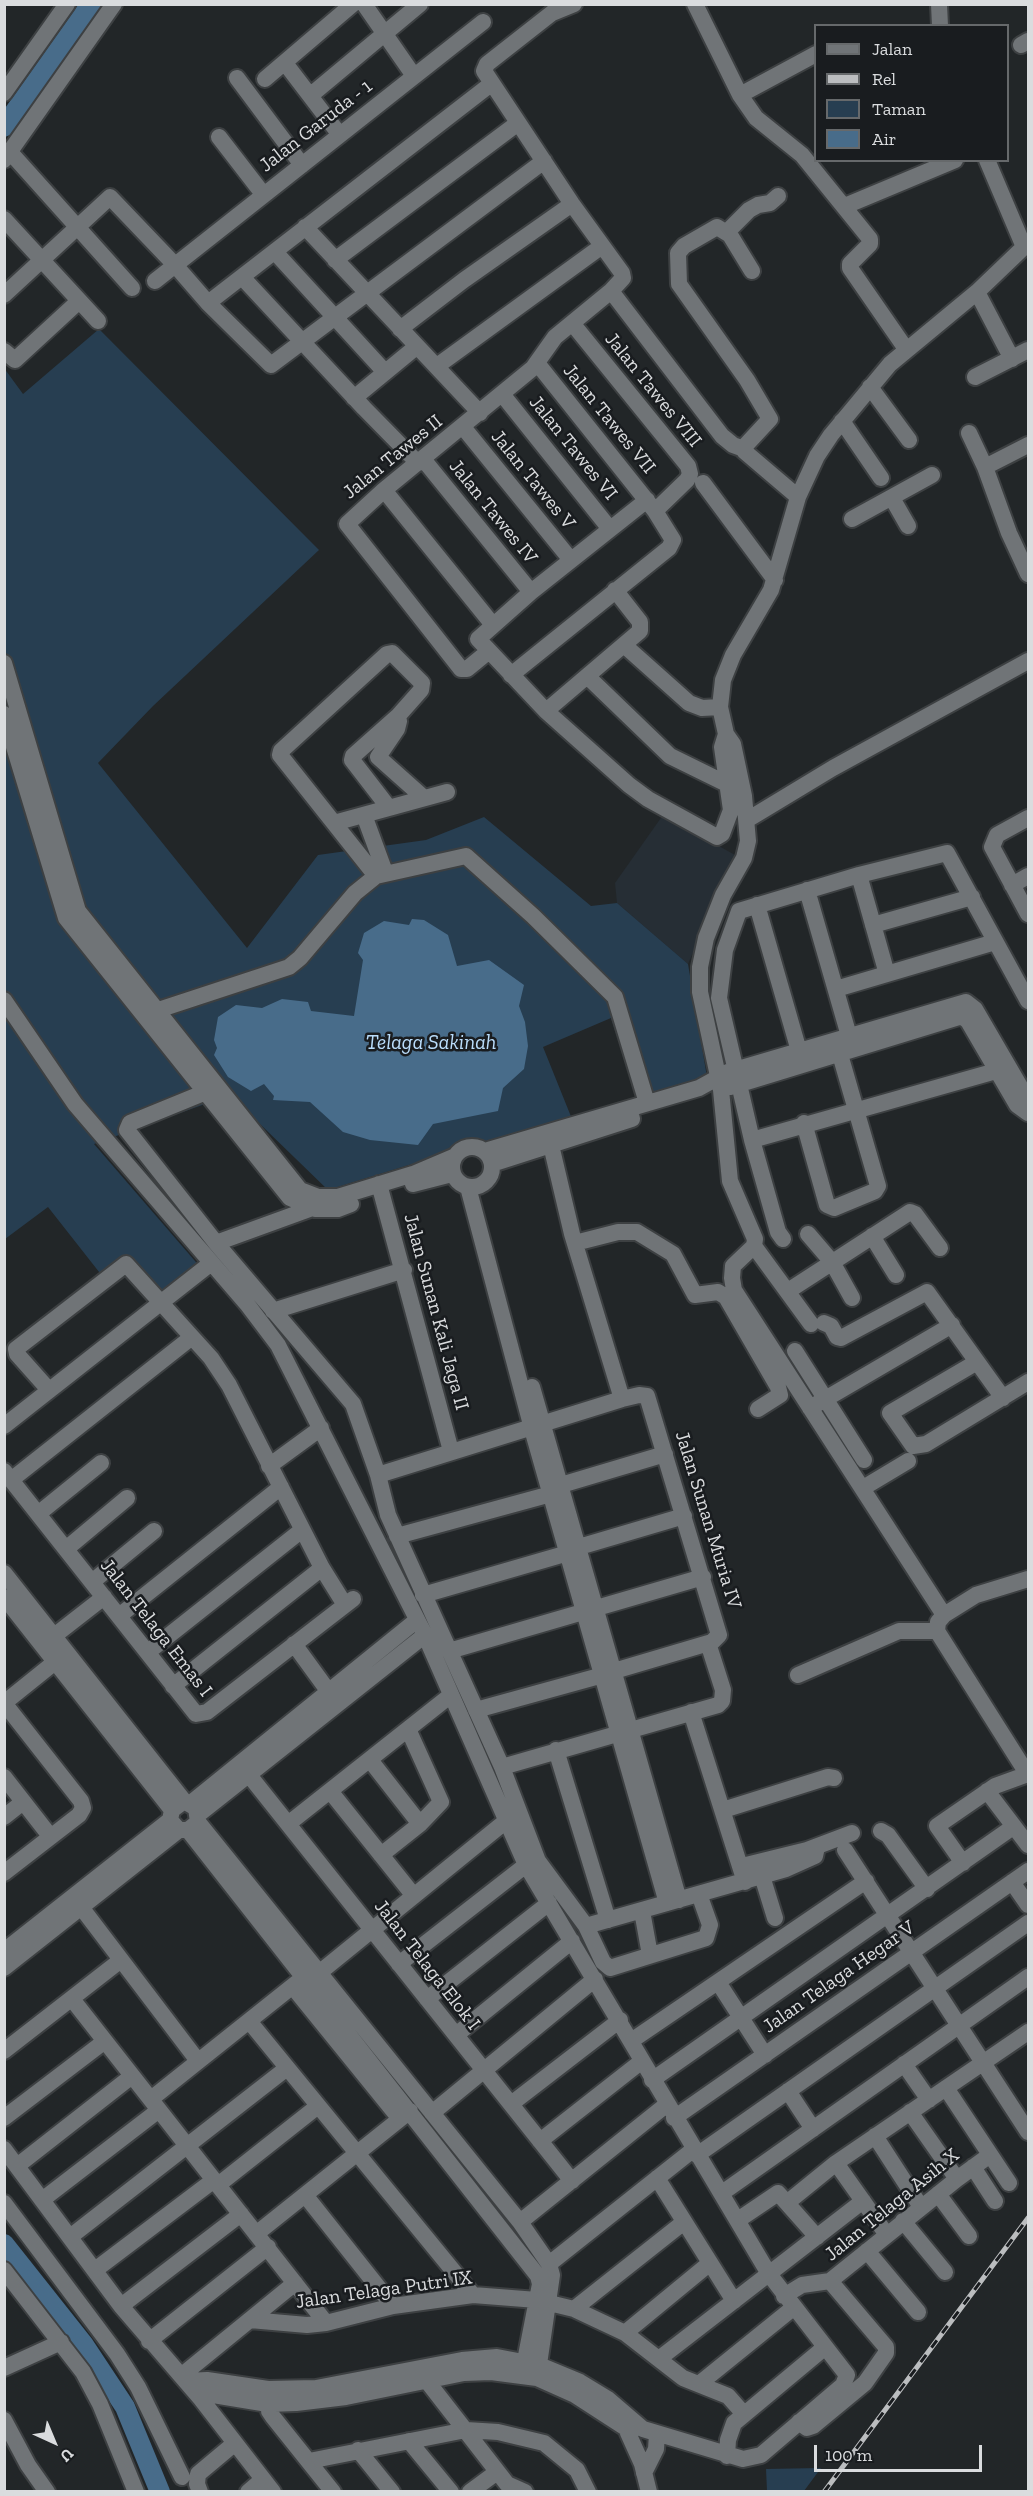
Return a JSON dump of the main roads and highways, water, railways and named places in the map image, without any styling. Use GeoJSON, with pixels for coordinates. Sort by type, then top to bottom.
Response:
{"type":"FeatureCollection","features":[{"type":"Feature","properties":{"kind":"water","name":"Telaga Sakinah"},"geometry":{"type":"Polygon","coordinates":[[[412,919],[424,920],[448,935],[457,966],[489,960],[524,985],[519,1006],[525,1022],[528,1046],[524,1069],[503,1088],[498,1111],[433,1124],[418,1145],[370,1140],[343,1132],[310,1102],[273,1100],[274,1096],[264,1084],[251,1091],[228,1077],[214,1055],[217,1048],[214,1040],[218,1017],[236,1005],[262,1008],[282,999],[308,1002],[311,1011],[354,1016],[363,960],[358,953],[364,933],[384,921],[409,925],[412,919]]]}},
{"type":"Feature","properties":{"kind":"waterway"},"geometry":{"type":"LineString","coordinates":[[4,127],[91,4]]}},
{"type":"Feature","properties":{"kind":"waterway"},"geometry":{"type":"LineString","coordinates":[[4,2244],[84,2345],[125,2407],[160,2492]]}},
{"type":"Feature","properties":{"kind":"railway"},"geometry":{"type":"LineString","coordinates":[[824,2492],[1028,2218]]}}]}
